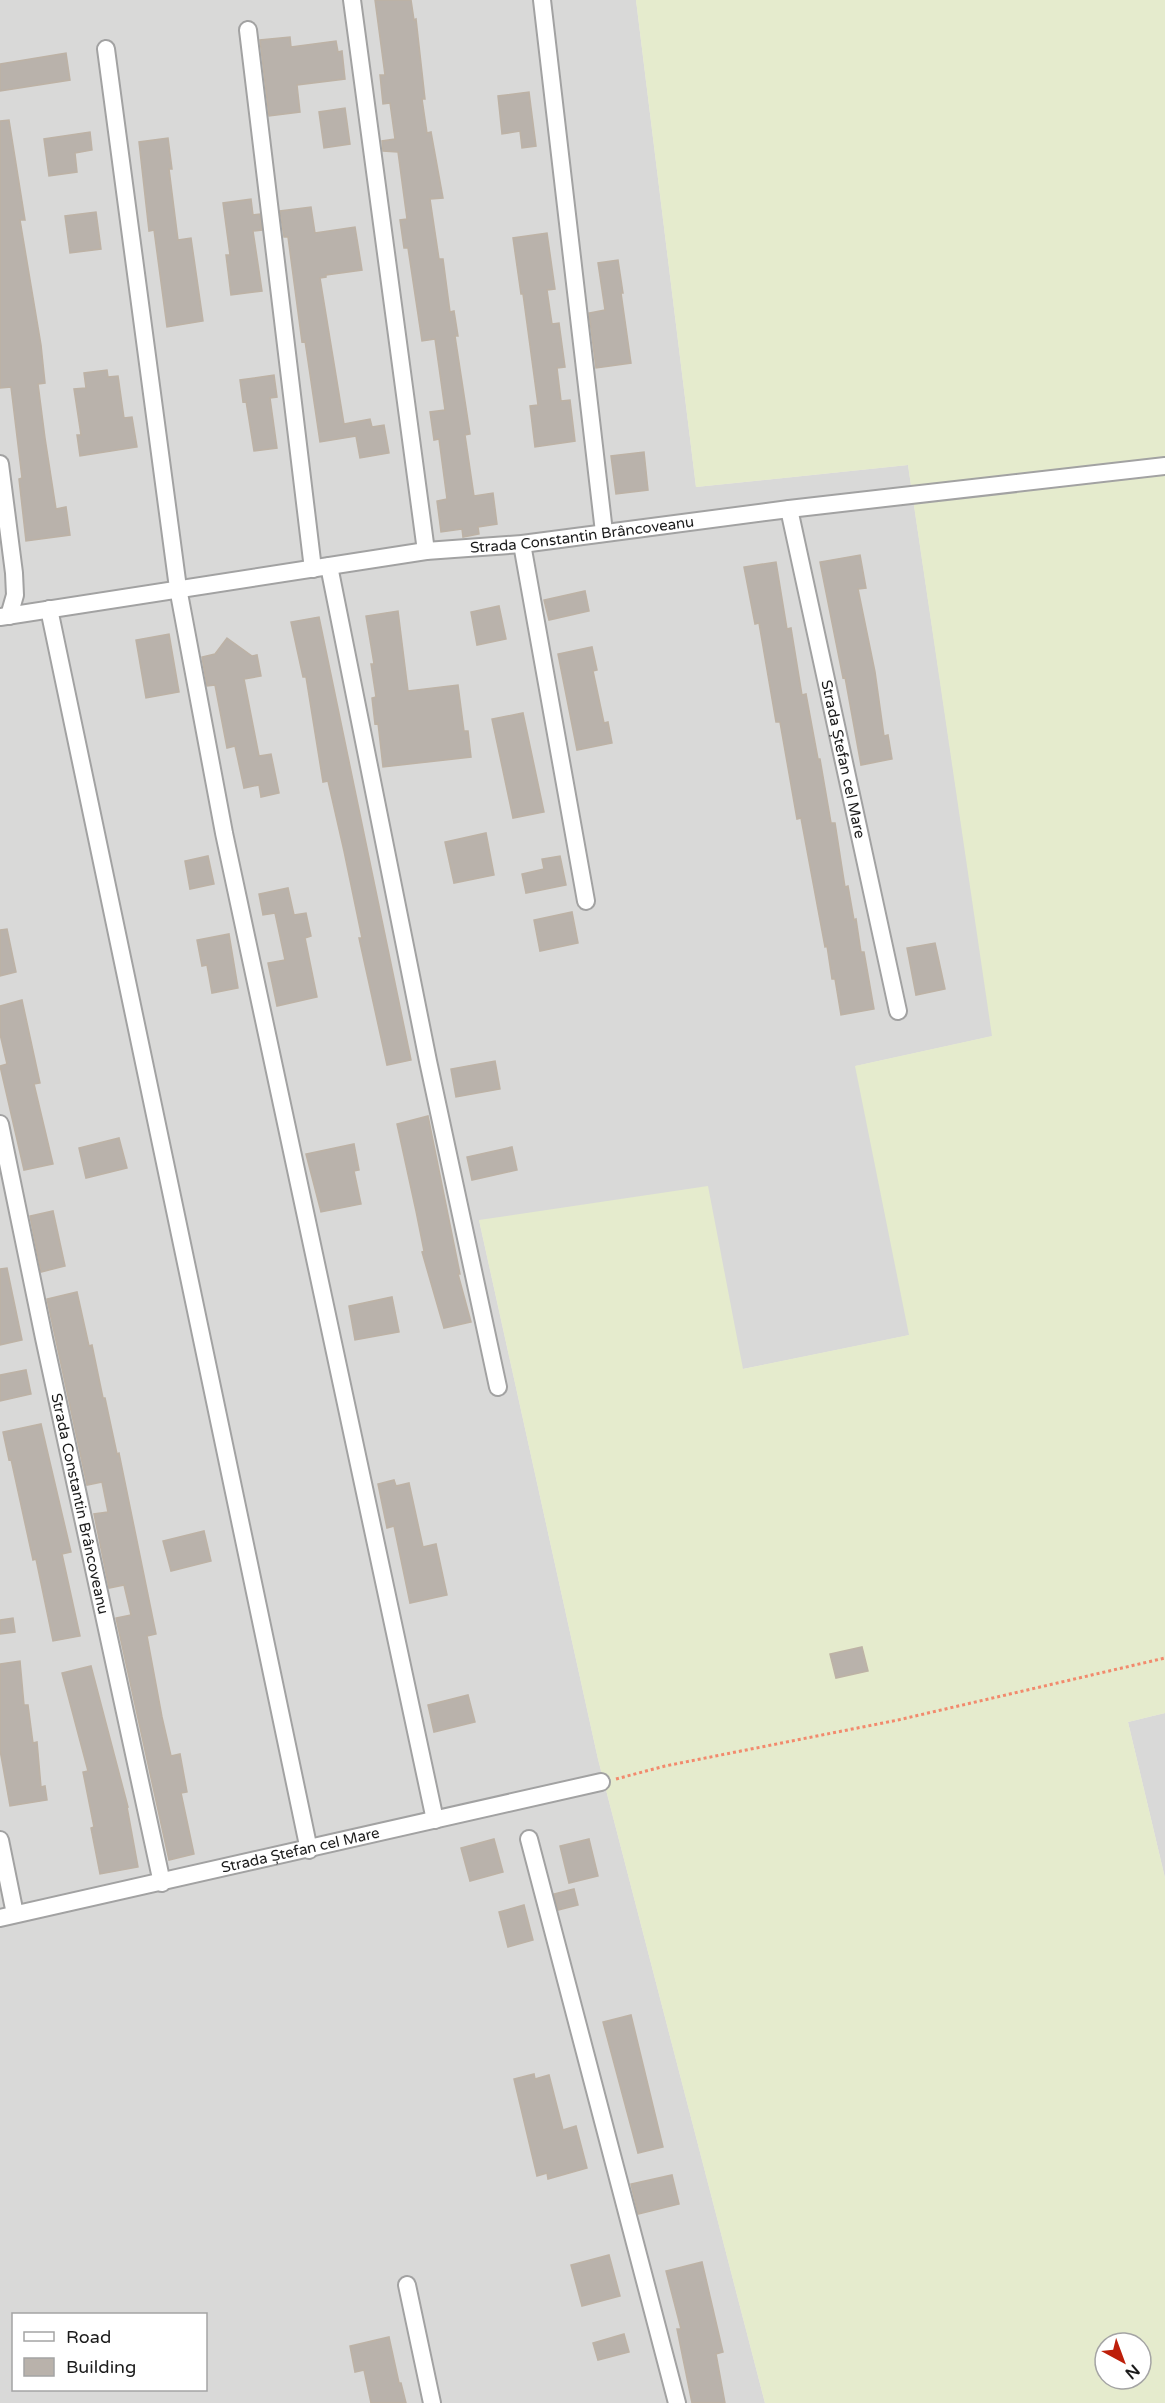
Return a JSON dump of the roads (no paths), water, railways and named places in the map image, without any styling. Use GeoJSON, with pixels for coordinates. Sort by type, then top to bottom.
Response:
{"type":"FeatureCollection","features":[{"type":"Feature","properties":{"kind":"street"},"geometry":{"type":"LineString","coordinates":[[352,0],[426,551]]}},
{"type":"Feature","properties":{"kind":"street"},"geometry":{"type":"LineString","coordinates":[[542,0],[604,532]]}},
{"type":"Feature","properties":{"kind":"street"},"geometry":{"type":"LineString","coordinates":[[248,30],[321,568],[498,1387]]}},
{"type":"Feature","properties":{"kind":"street"},"geometry":{"type":"LineString","coordinates":[[106,49],[178,588],[224,833],[435,1820]]}},
{"type":"Feature","properties":{"kind":"street"},"geometry":{"type":"LineString","coordinates":[[0,464],[4,530],[15,596],[5,616]]}},
{"type":"Feature","properties":{"kind":"street","name":"Strada Constantin Brâncoveanu"},"geometry":{"type":"LineString","coordinates":[[5,616],[426,551],[522,544],[789,509],[1165,466]]}},
{"type":"Feature","properties":{"kind":"street","name":"Strada Ștefan cel Mare"},"geometry":{"type":"LineString","coordinates":[[789,509],[898,1011]]}},
{"type":"Feature","properties":{"kind":"street"},"geometry":{"type":"LineString","coordinates":[[522,544],[586,901]]}},
{"type":"Feature","properties":{"kind":"street"},"geometry":{"type":"LineString","coordinates":[[49,609],[309,1850]]}},
{"type":"Feature","properties":{"kind":"street","name":"Strada Constantin Brâncoveanu"},"geometry":{"type":"LineString","coordinates":[[0,1124],[162,1883]]}},
{"type":"Feature","properties":{"kind":"street","name":"Strada Ștefan cel Mare"},"geometry":{"type":"LineString","coordinates":[[7,1916],[309,1850],[601,1782]]}},
{"type":"Feature","properties":{"kind":"street"},"geometry":{"type":"LineString","coordinates":[[529,1839],[677,2403]]}},
{"type":"Feature","properties":{"kind":"street"},"geometry":{"type":"LineString","coordinates":[[0,1840],[7,1916]]}},
{"type":"Feature","properties":{"kind":"street"},"geometry":{"type":"LineString","coordinates":[[407,2285],[432,2403]]}}]}
